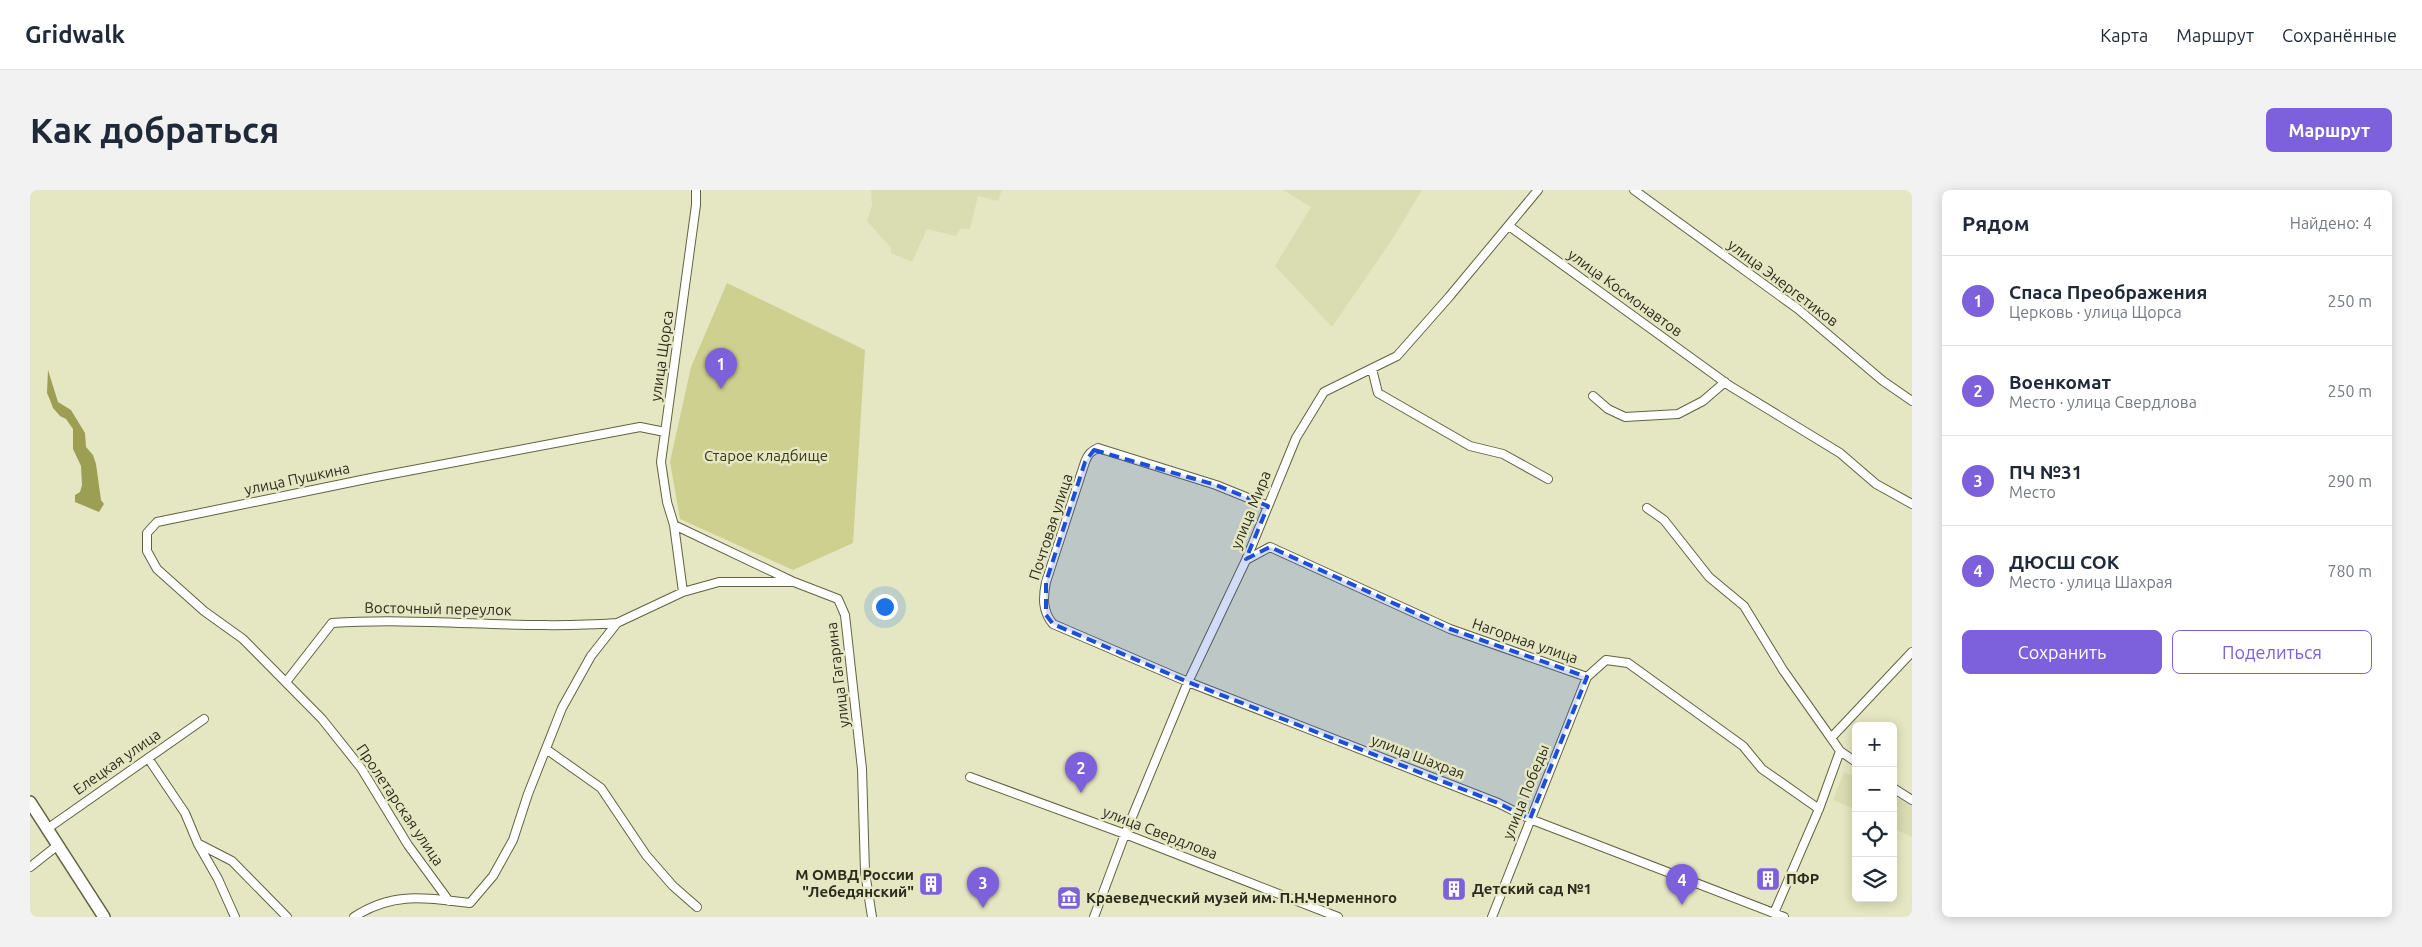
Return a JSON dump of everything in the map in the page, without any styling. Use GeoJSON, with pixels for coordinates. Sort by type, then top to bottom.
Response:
{"type":"FeatureCollection","features":[{"type":"Feature","properties":{"kind":"main road"},"geometry":{"type":"LineString","coordinates":[[30,802],[104,917]]}},
{"type":"Feature","properties":{"kind":"street","name":"улица Щорса"},"geometry":{"type":"LineString","coordinates":[[683,592],[674,525],[667,502],[661,462],[696,205],[696,190]]}},
{"type":"Feature","properties":{"kind":"street","name":"улица Мира"},"geometry":{"type":"LineString","coordinates":[[1094,917],[1125,834],[1188,682],[1246,560],[1296,438],[1324,392],[1397,356],[1538,190]]}},
{"type":"Feature","properties":{"kind":"street","name":"улица Энергетиков"},"geometry":{"type":"LineString","coordinates":[[1634,190],[1798,309],[1883,380],[1912,401]]}},
{"type":"Feature","properties":{"kind":"street","name":"улица Космонавтов"},"geometry":{"type":"LineString","coordinates":[[1509,226],[1725,382],[1840,453],[1876,484],[1912,504]]}},
{"type":"Feature","properties":{"kind":"street"},"geometry":{"type":"LineString","coordinates":[[1372,368],[1378,393],[1385,398],[1470,446],[1504,454],[1548,479]]}},
{"type":"Feature","properties":{"kind":"street"},"geometry":{"type":"LineString","coordinates":[[1593,396],[1608,409],[1625,417],[1678,414],[1703,401],[1725,382]]}},
{"type":"Feature","properties":{"kind":"street","name":"улица Пушкина"},"geometry":{"type":"LineString","coordinates":[[286,682],[243,639],[204,610],[158,570],[147,551],[147,533],[156,522],[376,476],[640,427],[664,432]]}},
{"type":"Feature","properties":{"kind":"street","name":"Почтовая улица"},"geometry":{"type":"LineString","coordinates":[[1046,615],[1043,596],[1046,582],[1088,454],[1098,448],[1179,473],[1268,506]]}},
{"type":"Feature","properties":{"kind":"street"},"geometry":{"type":"LineString","coordinates":[[1648,508],[1664,520],[1709,577],[1744,606],[1783,670],[1840,751],[1852,759]]}},
{"type":"Feature","properties":{"kind":"street"},"geometry":{"type":"LineString","coordinates":[[674,525],[794,582]]}},
{"type":"Feature","properties":{"kind":"street","name":"Нагорная улица"},"geometry":{"type":"LineString","coordinates":[[1246,560],[1270,547],[1277,549],[1450,629],[1587,677],[1606,660],[1628,663],[1743,746],[1762,769],[1820,809]]}},
{"type":"Feature","properties":{"kind":"street","name":"улица Гагарина"},"geometry":{"type":"LineString","coordinates":[[354,917],[397,898],[420,897],[470,903],[493,876],[513,840],[562,708],[591,656],[617,623],[683,592],[719,582],[794,582],[838,599],[845,615],[862,770],[865,872],[872,917]]}},
{"type":"Feature","properties":{"kind":"street","name":"улица Шахрая"},"geometry":{"type":"LineString","coordinates":[[1046,615],[1053,624],[1188,682],[1498,802],[1530,819],[1784,917]]}},
{"type":"Feature","properties":{"kind":"street","name":"Восточный переулок"},"geometry":{"type":"LineString","coordinates":[[286,682],[332,623],[408,622],[586,625],[617,623]]}},
{"type":"Feature","properties":{"kind":"street"},"geometry":{"type":"LineString","coordinates":[[1831,738],[1912,652]]}},
{"type":"Feature","properties":{"kind":"street","name":"улица Победы"},"geometry":{"type":"LineString","coordinates":[[1492,917],[1587,677]]}},
{"type":"Feature","properties":{"kind":"street","name":"Пролетарская улица"},"geometry":{"type":"LineString","coordinates":[[286,682],[322,719],[361,768],[408,845],[450,901]]}},
{"type":"Feature","properties":{"kind":"street","name":"Елецкая улица"},"geometry":{"type":"LineString","coordinates":[[47,829],[204,720]]}},
{"type":"Feature","properties":{"kind":"street"},"geometry":{"type":"LineString","coordinates":[[546,748],[601,788],[646,855],[673,886],[697,907]]}},
{"type":"Feature","properties":{"kind":"street"},"geometry":{"type":"LineString","coordinates":[[1774,913],[1820,809],[1840,751]]}},
{"type":"Feature","properties":{"kind":"street"},"geometry":{"type":"LineString","coordinates":[[148,758],[185,813],[198,844],[218,879],[235,917]]}},
{"type":"Feature","properties":{"kind":"street","name":"улица Свердлова"},"geometry":{"type":"LineString","coordinates":[[970,777],[1125,834],[1338,917]]}},
{"type":"Feature","properties":{"kind":"street"},"geometry":{"type":"LineString","coordinates":[[1897,791],[1912,800]]}},
{"type":"Feature","properties":{"kind":"street"},"geometry":{"type":"LineString","coordinates":[[198,844],[232,861],[286,917]]}},
{"type":"Feature","properties":{"kind":"street"},"geometry":{"type":"LineString","coordinates":[[30,867],[58,846]]}},
{"type":"Feature","properties":{"kind":"highlighted area"},"geometry":{"type":"Polygon","coordinates":[[[1094,450],[1216,485],[1268,506],[1246,559],[1270,547],[1450,629],[1587,677],[1530,819],[1498,803],[1188,682],[1053,624],[1046,615],[1046,582],[1085,462],[1094,450]]]}},
{"type":"Feature","properties":{"kind":"shaded area"},"geometry":{"type":"Polygon","coordinates":[[[871,190],[1002,190],[998,201],[978,196],[970,229],[960,229],[956,236],[927,229],[912,262],[891,253],[891,248],[867,221],[872,205],[871,190]]]}},
{"type":"Feature","properties":{"kind":"shaded area"},"geometry":{"type":"Polygon","coordinates":[[[1283,190],[1422,190],[1391,241],[1332,327],[1275,266],[1311,207],[1283,190]]]}},
{"type":"Feature","properties":{"kind":"shaded area"},"geometry":{"type":"Polygon","coordinates":[[[48,370],[58,402],[71,410],[85,433],[86,447],[93,455],[101,500],[104,504],[99,512],[75,502],[75,495],[80,492],[82,485],[81,466],[73,449],[73,429],[66,419],[60,416],[53,408],[47,393],[48,370]]]}},
{"type":"Feature","properties":{"kind":"shaded area"},"geometry":{"type":"Polygon","coordinates":[[[1844,772],[1852,775],[1852,808],[1833,800],[1844,772]]]}},
{"type":"Feature","properties":{"kind":"shaded area"},"geometry":{"type":"Polygon","coordinates":[[[1897,798],[1912,805],[1912,837],[1897,830],[1897,798]]]}},
{"type":"Feature","properties":{"kind":"green space","name":"Старое кладбище"},"geometry":{"type":"Polygon","coordinates":[[[727,283],[865,350],[853,543],[793,570],[680,519],[670,462],[691,367],[727,283]]]}},
{"type":"Feature","properties":{"kind":"place","name":"Спаса Преображения"},"geometry":{"type":"Point","coordinates":[721,389]}},
{"type":"Feature","properties":{"kind":"place","name":"Военкомат"},"geometry":{"type":"Point","coordinates":[1081,793]}},
{"type":"Feature","properties":{"kind":"place","name":"ПФР"},"geometry":{"type":"Point","coordinates":[1768,879]}},
{"type":"Feature","properties":{"kind":"place","name":"М ОМВД России \"Лебедянский\""},"geometry":{"type":"Point","coordinates":[931,884]}},
{"type":"Feature","properties":{"kind":"place","name":"Детский сад №1"},"geometry":{"type":"Point","coordinates":[1454,889]}},
{"type":"Feature","properties":{"kind":"place","name":"Краеведческий музей им. П.Н.Черменного"},"geometry":{"type":"Point","coordinates":[1069,898]}},
{"type":"Feature","properties":{"kind":"place","name":"ДЮСШ СОК"},"geometry":{"type":"Point","coordinates":[1682,905]}},
{"type":"Feature","properties":{"kind":"place","name":"ПЧ №31"},"geometry":{"type":"Point","coordinates":[983,908]}}]}
